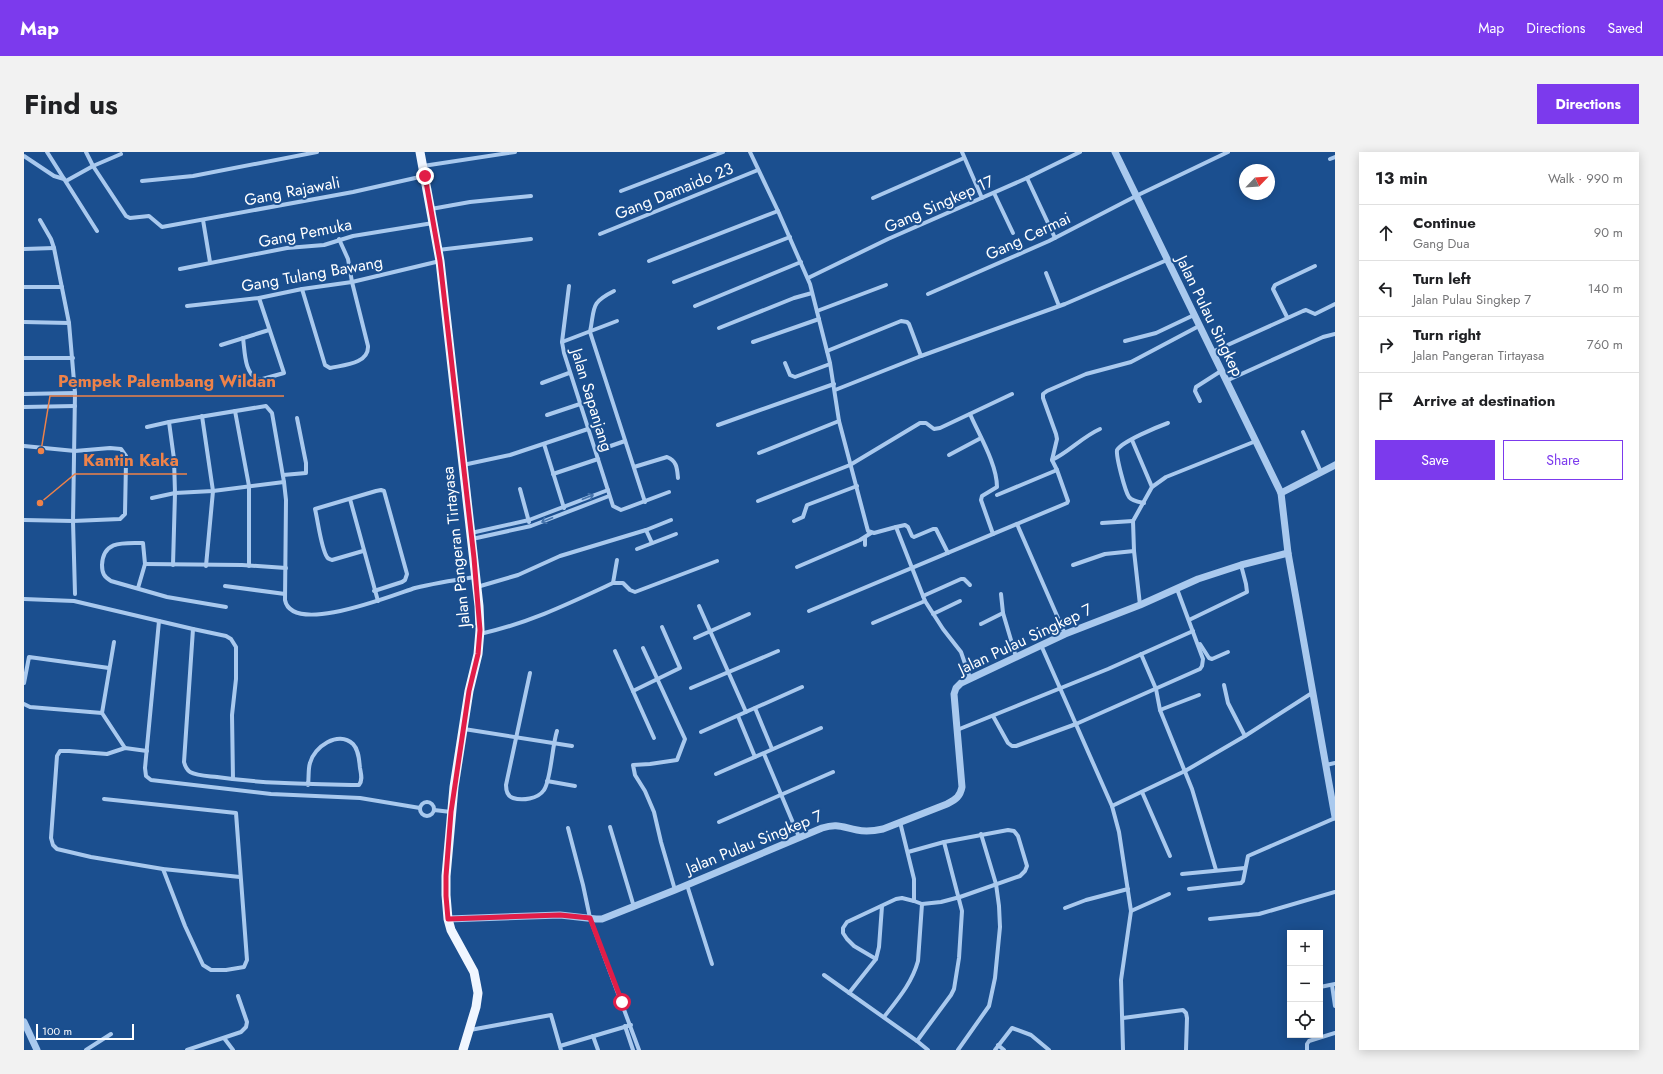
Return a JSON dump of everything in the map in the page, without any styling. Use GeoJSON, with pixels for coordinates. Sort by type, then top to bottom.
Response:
{"type":"FeatureCollection","features":[{"type":"Feature","properties":{"kind":"main road","name":"Jalan Pangeran Tirtayasa"},"geometry":{"type":"LineString","coordinates":[[420,152],[440,261],[479,606],[480,634],[478,654],[469,691],[451,812],[446,876],[448,919],[451,930],[474,972],[477,982],[478,993],[470,1030],[463,1050]]}},
{"type":"Feature","properties":{"kind":"street"},"geometry":{"type":"LineString","coordinates":[[47,152],[97,231]]}},
{"type":"Feature","properties":{"kind":"street"},"geometry":{"type":"LineString","coordinates":[[86,152],[93,166]]}},
{"type":"Feature","properties":{"kind":"street"},"geometry":{"type":"LineString","coordinates":[[142,181],[193,176],[317,152]]}},
{"type":"Feature","properties":{"kind":"street"},"geometry":{"type":"LineString","coordinates":[[423,166],[515,152]]}},
{"type":"Feature","properties":{"kind":"street"},"geometry":{"type":"LineString","coordinates":[[621,191],[723,152]]}},
{"type":"Feature","properties":{"kind":"street"},"geometry":{"type":"LineString","coordinates":[[750,152],[808,278],[830,364],[839,421],[868,531],[871,533]]}},
{"type":"Feature","properties":{"kind":"street"},"geometry":{"type":"LineString","coordinates":[[962,152],[982,198]]}},
{"type":"Feature","properties":{"kind":"street","name":"Gang Singkep 17"},"geometry":{"type":"LineString","coordinates":[[808,278],[888,239],[994,193],[1080,152]]}},
{"type":"Feature","properties":{"kind":"street","name":"Jalan Pulau Singkep"},"geometry":{"type":"LineString","coordinates":[[1115,152],[1281,493],[1288,553],[1335,818]]}},
{"type":"Feature","properties":{"kind":"street","name":"Gang Cermai"},"geometry":{"type":"LineString","coordinates":[[928,294],[1055,238],[1136,196],[1228,152]]}},
{"type":"Feature","properties":{"kind":"street"},"geometry":{"type":"LineString","coordinates":[[25,158],[54,176],[65,180],[121,154]]}},
{"type":"Feature","properties":{"kind":"street"},"geometry":{"type":"LineString","coordinates":[[1330,159],[1335,156]]}},
{"type":"Feature","properties":{"kind":"street"},"geometry":{"type":"LineString","coordinates":[[873,198],[964,158]]}},
{"type":"Feature","properties":{"kind":"street","name":"Gang Rajawali"},"geometry":{"type":"LineString","coordinates":[[93,166],[126,216],[130,218],[149,216],[162,227],[367,189],[425,176]]}},
{"type":"Feature","properties":{"kind":"street","name":"Gang Damaido 23"},"geometry":{"type":"LineString","coordinates":[[600,234],[758,170]]}},
{"type":"Feature","properties":{"kind":"street"},"geometry":{"type":"LineString","coordinates":[[1027,178],[1055,238]]}},
{"type":"Feature","properties":{"kind":"street"},"geometry":{"type":"LineString","coordinates":[[994,193],[1012,233]]}},
{"type":"Feature","properties":{"kind":"street"},"geometry":{"type":"LineString","coordinates":[[431,209],[470,202],[531,196]]}},
{"type":"Feature","properties":{"kind":"street"},"geometry":{"type":"LineString","coordinates":[[649,261],[778,211]]}},
{"type":"Feature","properties":{"kind":"street"},"geometry":{"type":"LineString","coordinates":[[40,220],[51,239],[54,248],[69,322],[73,358],[75,393],[73,521],[75,594]]}},
{"type":"Feature","properties":{"kind":"street"},"geometry":{"type":"LineString","coordinates":[[203,220],[210,262]]}},
{"type":"Feature","properties":{"kind":"street","name":"Gang Pemuka"},"geometry":{"type":"LineString","coordinates":[[180,269],[287,248],[324,245],[340,239],[434,223]]}},
{"type":"Feature","properties":{"kind":"street"},"geometry":{"type":"LineString","coordinates":[[674,282],[790,237]]}},
{"type":"Feature","properties":{"kind":"street"},"geometry":{"type":"LineString","coordinates":[[302,289],[325,365],[330,368],[364,358],[368,350],[348,258],[340,239]]}},
{"type":"Feature","properties":{"kind":"street"},"geometry":{"type":"LineString","coordinates":[[438,250],[531,239]]}},
{"type":"Feature","properties":{"kind":"street"},"geometry":{"type":"LineString","coordinates":[[24,249],[54,248]]}},
{"type":"Feature","properties":{"kind":"street"},"geometry":{"type":"LineString","coordinates":[[835,390],[921,356],[1058,306],[1167,260]]}},
{"type":"Feature","properties":{"kind":"street","name":"Gang Tulang Bawang"},"geometry":{"type":"LineString","coordinates":[[187,306],[259,298],[302,289],[352,282],[440,261]]}},
{"type":"Feature","properties":{"kind":"street"},"geometry":{"type":"LineString","coordinates":[[695,306],[801,262]]}},
{"type":"Feature","properties":{"kind":"street"},"geometry":{"type":"LineString","coordinates":[[1287,317],[1273,289],[1275,285],[1315,266]]}},
{"type":"Feature","properties":{"kind":"street"},"geometry":{"type":"LineString","coordinates":[[1046,274],[1058,306]]}},
{"type":"Feature","properties":{"kind":"street"},"geometry":{"type":"LineString","coordinates":[[817,311],[886,285]]}},
{"type":"Feature","properties":{"kind":"street","name":"Jalan Sapanjang"},"geometry":{"type":"LineString","coordinates":[[569,286],[562,342],[568,373],[580,404],[609,496]]}},
{"type":"Feature","properties":{"kind":"street"},"geometry":{"type":"LineString","coordinates":[[24,287],[62,287]]}},
{"type":"Feature","properties":{"kind":"street"},"geometry":{"type":"LineString","coordinates":[[614,291],[595,303],[590,332],[644,502]]}},
{"type":"Feature","properties":{"kind":"street"},"geometry":{"type":"LineString","coordinates":[[719,328],[794,298],[812,293]]}},
{"type":"Feature","properties":{"kind":"street"},"geometry":{"type":"LineString","coordinates":[[243,338],[247,365],[252,376],[259,380],[284,373],[259,298]]}},
{"type":"Feature","properties":{"kind":"street"},"geometry":{"type":"LineString","coordinates":[[1212,352],[1287,317],[1306,310],[1312,314],[1317,314],[1335,304]]}},
{"type":"Feature","properties":{"kind":"street"},"geometry":{"type":"LineString","coordinates":[[1125,341],[1156,333],[1194,315]]}},
{"type":"Feature","properties":{"kind":"street"},"geometry":{"type":"LineString","coordinates":[[753,342],[819,319]]}},
{"type":"Feature","properties":{"kind":"street"},"geometry":{"type":"LineString","coordinates":[[562,342],[617,321]]}},
{"type":"Feature","properties":{"kind":"street"},"geometry":{"type":"LineString","coordinates":[[827,351],[901,321],[905,321],[909,324],[921,356]]}},
{"type":"Feature","properties":{"kind":"street"},"geometry":{"type":"LineString","coordinates":[[24,322],[69,322]]}},
{"type":"Feature","properties":{"kind":"street"},"geometry":{"type":"LineString","coordinates":[[809,611],[1067,503],[1068,499],[1052,460],[1057,439],[1043,394],[1086,374],[1131,362],[1199,326]]}},
{"type":"Feature","properties":{"kind":"street"},"geometry":{"type":"LineString","coordinates":[[221,345],[269,330]]}},
{"type":"Feature","properties":{"kind":"street"},"geometry":{"type":"LineString","coordinates":[[1226,381],[1335,334]]}},
{"type":"Feature","properties":{"kind":"street"},"geometry":{"type":"LineString","coordinates":[[24,358],[73,358]]}},
{"type":"Feature","properties":{"kind":"street"},"geometry":{"type":"LineString","coordinates":[[785,363],[790,375],[795,377],[830,364]]}},
{"type":"Feature","properties":{"kind":"street"},"geometry":{"type":"LineString","coordinates":[[1200,401],[1195,388],[1221,372]]}},
{"type":"Feature","properties":{"kind":"street"},"geometry":{"type":"LineString","coordinates":[[542,383],[568,373]]}},
{"type":"Feature","properties":{"kind":"street"},"geometry":{"type":"LineString","coordinates":[[718,425],[834,384]]}},
{"type":"Feature","properties":{"kind":"street"},"geometry":{"type":"LineString","coordinates":[[24,394],[75,393]]}},
{"type":"Feature","properties":{"kind":"street"},"geometry":{"type":"LineString","coordinates":[[758,501],[850,465],[920,423],[926,422],[932,428],[937,429],[1012,394]]}},
{"type":"Feature","properties":{"kind":"street"},"geometry":{"type":"LineString","coordinates":[[547,415],[580,404]]}},
{"type":"Feature","properties":{"kind":"street"},"geometry":{"type":"LineString","coordinates":[[24,407],[75,406]]}},
{"type":"Feature","properties":{"kind":"street"},"geometry":{"type":"LineString","coordinates":[[147,427],[202,416],[266,406],[270,410],[272,413],[284,482],[286,604],[290,610],[297,614],[310,615],[336,612],[378,601],[438,582],[476,577]]}},
{"type":"Feature","properties":{"kind":"street"},"geometry":{"type":"LineString","coordinates":[[235,411],[249,486],[249,566]]}},
{"type":"Feature","properties":{"kind":"street"},"geometry":{"type":"LineString","coordinates":[[970,414],[991,462],[997,480],[997,486],[982,496],[981,500],[993,534]]}},
{"type":"Feature","properties":{"kind":"street"},"geometry":{"type":"LineString","coordinates":[[202,416],[213,491],[206,566]]}},
{"type":"Feature","properties":{"kind":"street"},"geometry":{"type":"LineString","coordinates":[[283,475],[306,473],[306,463],[297,418]]}},
{"type":"Feature","properties":{"kind":"street"},"geometry":{"type":"LineString","coordinates":[[759,453],[839,421]]}},
{"type":"Feature","properties":{"kind":"street"},"geometry":{"type":"LineString","coordinates":[[169,422],[174,459],[175,494],[173,565]]}},
{"type":"Feature","properties":{"kind":"street"},"geometry":{"type":"LineString","coordinates":[[1144,503],[1136,501],[1129,496],[1117,459],[1117,450],[1119,447],[1149,431],[1168,423]]}},
{"type":"Feature","properties":{"kind":"street"},"geometry":{"type":"LineString","coordinates":[[463,465],[510,455],[588,429]]}},
{"type":"Feature","properties":{"kind":"street"},"geometry":{"type":"LineString","coordinates":[[1052,460],[1100,429]]}},
{"type":"Feature","properties":{"kind":"street"},"geometry":{"type":"LineString","coordinates":[[1303,432],[1321,472]]}},
{"type":"Feature","properties":{"kind":"street"},"geometry":{"type":"LineString","coordinates":[[949,455],[981,438]]}},
{"type":"Feature","properties":{"kind":"street"},"geometry":{"type":"LineString","coordinates":[[1132,440],[1152,488]]}},
{"type":"Feature","properties":{"kind":"street"},"geometry":{"type":"LineString","coordinates":[[596,452],[625,441]]}},
{"type":"Feature","properties":{"kind":"street"},"geometry":{"type":"LineString","coordinates":[[1140,606],[1134,551],[1133,521],[1152,488],[1166,477],[1256,441]]}},
{"type":"Feature","properties":{"kind":"street"},"geometry":{"type":"LineString","coordinates":[[544,444],[565,512]]}},
{"type":"Feature","properties":{"kind":"street"},"geometry":{"type":"LineString","coordinates":[[24,446],[75,451],[110,448],[121,449],[126,456],[124,514],[120,519],[73,521],[24,520]]}},
{"type":"Feature","properties":{"kind":"street"},"geometry":{"type":"LineString","coordinates":[[634,467],[667,457],[676,463],[678,478]]}},
{"type":"Feature","properties":{"kind":"street"},"geometry":{"type":"LineString","coordinates":[[145,464],[174,459]]}},
{"type":"Feature","properties":{"kind":"street"},"geometry":{"type":"LineString","coordinates":[[554,474],[598,459]]}},
{"type":"Feature","properties":{"kind":"street"},"geometry":{"type":"LineString","coordinates":[[1281,493],[1335,465]]}},
{"type":"Feature","properties":{"kind":"street"},"geometry":{"type":"LineString","coordinates":[[997,495],[1057,470]]}},
{"type":"Feature","properties":{"kind":"street"},"geometry":{"type":"LineString","coordinates":[[152,498],[175,494],[284,482]]}},
{"type":"Feature","properties":{"kind":"street"},"geometry":{"type":"LineString","coordinates":[[794,521],[802,517],[807,505],[857,486]]}},
{"type":"Feature","properties":{"kind":"street"},"geometry":{"type":"LineString","coordinates":[[520,489],[530,526]]}},
{"type":"Feature","properties":{"kind":"street"},"geometry":{"type":"LineString","coordinates":[[363,551],[332,560],[327,557],[315,509],[381,490],[384,492],[407,574],[405,580],[402,582],[374,591]]}},
{"type":"Feature","properties":{"kind":"street"},"geometry":{"type":"LineString","coordinates":[[471,536],[529,520],[608,490]]}},
{"type":"Feature","properties":{"kind":"street"},"geometry":{"type":"LineString","coordinates":[[471,536],[530,526],[609,496],[613,506],[621,510],[669,492]]}},
{"type":"Feature","properties":{"kind":"street"},"geometry":{"type":"LineString","coordinates":[[350,499],[363,551],[378,601]]}},
{"type":"Feature","properties":{"kind":"street"},"geometry":{"type":"LineString","coordinates":[[477,587],[518,575],[560,556],[646,530],[671,520]]}},
{"type":"Feature","properties":{"kind":"street"},"geometry":{"type":"LineString","coordinates":[[1102,523],[1133,521]]}},
{"type":"Feature","properties":{"kind":"street"},"geometry":{"type":"LineString","coordinates":[[1017,524],[1065,634]]}},
{"type":"Feature","properties":{"kind":"street"},"geometry":{"type":"LineString","coordinates":[[797,566],[865,538],[871,533],[905,525],[914,537],[936,529],[948,553]]}},
{"type":"Feature","properties":{"kind":"street"},"geometry":{"type":"LineString","coordinates":[[896,527],[923,596],[933,614],[961,652],[970,678]]}},
{"type":"Feature","properties":{"kind":"street"},"geometry":{"type":"LineString","coordinates":[[646,530],[652,543]]}},
{"type":"Feature","properties":{"kind":"street"},"geometry":{"type":"LineString","coordinates":[[637,549],[676,534]]}},
{"type":"Feature","properties":{"kind":"street"},"geometry":{"type":"LineString","coordinates":[[865,538],[865,545]]}},
{"type":"Feature","properties":{"kind":"street"},"geometry":{"type":"LineString","coordinates":[[138,588],[145,564],[144,543],[114,545],[108,548],[104,553],[102,570],[106,578],[118,584],[138,588],[167,597],[226,607]]}},
{"type":"Feature","properties":{"kind":"street"},"geometry":{"type":"LineString","coordinates":[[1073,565],[1105,554],[1134,551]]}},
{"type":"Feature","properties":{"kind":"street","name":"Jalan Pulau Singkep 7"},"geometry":{"type":"LineString","coordinates":[[448,919],[560,915],[602,919],[822,828],[836,824],[858,830],[874,831],[883,829],[947,804],[961,795],[962,787],[956,730],[954,694],[956,688],[970,678],[1065,634],[1140,606],[1198,579],[1241,565],[1288,553]]}},
{"type":"Feature","properties":{"kind":"street"},"geometry":{"type":"LineString","coordinates":[[613,583],[617,560]]}},
{"type":"Feature","properties":{"kind":"street"},"geometry":{"type":"LineString","coordinates":[[480,634],[511,627],[536,618],[613,583],[623,583],[630,590],[635,592],[717,561]]}},
{"type":"Feature","properties":{"kind":"street"},"geometry":{"type":"LineString","coordinates":[[145,564],[286,568]]}},
{"type":"Feature","properties":{"kind":"street"},"geometry":{"type":"LineString","coordinates":[[1189,620],[1246,592],[1246,584],[1241,565]]}},
{"type":"Feature","properties":{"kind":"street"},"geometry":{"type":"LineString","coordinates":[[923,596],[961,579],[964,579],[970,585]]}},
{"type":"Feature","properties":{"kind":"street"},"geometry":{"type":"LineString","coordinates":[[225,586],[285,594]]}},
{"type":"Feature","properties":{"kind":"street"},"geometry":{"type":"LineString","coordinates":[[993,716],[1008,743],[1014,746],[1076,724],[1201,668],[1203,659],[1177,590]]}},
{"type":"Feature","properties":{"kind":"street"},"geometry":{"type":"LineString","coordinates":[[1001,594],[1002,613],[1016,657]]}},
{"type":"Feature","properties":{"kind":"street"},"geometry":{"type":"LineString","coordinates":[[24,599],[74,601],[226,636],[231,639],[236,647],[236,679],[232,715],[233,779]]}},
{"type":"Feature","properties":{"kind":"street"},"geometry":{"type":"LineString","coordinates":[[873,623],[926,601]]}},
{"type":"Feature","properties":{"kind":"street"},"geometry":{"type":"LineString","coordinates":[[933,614],[960,601]]}},
{"type":"Feature","properties":{"kind":"street"},"geometry":{"type":"LineString","coordinates":[[699,606],[746,712]]}},
{"type":"Feature","properties":{"kind":"street"},"geometry":{"type":"LineString","coordinates":[[981,624],[1002,613]]}},
{"type":"Feature","properties":{"kind":"street"},"geometry":{"type":"LineString","coordinates":[[695,638],[749,614]]}},
{"type":"Feature","properties":{"kind":"street"},"geometry":{"type":"LineString","coordinates":[[159,621],[145,772],[146,776],[151,780],[271,794],[360,798],[420,808]]}},
{"type":"Feature","properties":{"kind":"street"},"geometry":{"type":"LineString","coordinates":[[633,690],[680,668],[662,627]]}},
{"type":"Feature","properties":{"kind":"street"},"geometry":{"type":"LineString","coordinates":[[193,629],[184,762],[186,768],[191,772],[233,779],[308,785],[359,785],[362,780],[357,750],[353,744],[336,739],[324,744],[318,749],[310,763],[308,785]]}},
{"type":"Feature","properties":{"kind":"street"},"geometry":{"type":"LineString","coordinates":[[956,730],[1061,689],[1193,631]]}},
{"type":"Feature","properties":{"kind":"street"},"geometry":{"type":"LineString","coordinates":[[1196,639],[1210,658],[1216,658],[1228,652]]}},
{"type":"Feature","properties":{"kind":"street"},"geometry":{"type":"LineString","coordinates":[[114,642],[102,713],[125,748]]}},
{"type":"Feature","properties":{"kind":"street"},"geometry":{"type":"LineString","coordinates":[[1041,645],[1112,806],[1118,827],[1131,911],[1121,980],[1123,1050]]}},
{"type":"Feature","properties":{"kind":"street"},"geometry":{"type":"LineString","coordinates":[[643,648],[685,739],[677,760],[633,765],[635,775],[645,791],[654,812],[675,890]]}},
{"type":"Feature","properties":{"kind":"street"},"geometry":{"type":"LineString","coordinates":[[615,651],[654,738]]}},
{"type":"Feature","properties":{"kind":"street"},"geometry":{"type":"LineString","coordinates":[[691,688],[778,651]]}},
{"type":"Feature","properties":{"kind":"street"},"geometry":{"type":"LineString","coordinates":[[1141,654],[1156,689],[1160,710],[1192,789],[1216,870]]}},
{"type":"Feature","properties":{"kind":"street"},"geometry":{"type":"LineString","coordinates":[[24,683],[29,657],[109,668]]}},
{"type":"Feature","properties":{"kind":"street"},"geometry":{"type":"LineString","coordinates":[[530,673],[506,785],[506,791],[509,796],[526,800],[544,791],[557,731]]}},
{"type":"Feature","properties":{"kind":"street"},"geometry":{"type":"LineString","coordinates":[[1224,685],[1228,703],[1246,736]]}},
{"type":"Feature","properties":{"kind":"street"},"geometry":{"type":"LineString","coordinates":[[701,732],[802,687]]}},
{"type":"Feature","properties":{"kind":"street"},"geometry":{"type":"LineString","coordinates":[[1112,806],[1185,771],[1246,736],[1312,693]]}},
{"type":"Feature","properties":{"kind":"street"},"geometry":{"type":"LineString","coordinates":[[1160,710],[1199,695]]}},
{"type":"Feature","properties":{"kind":"street"},"geometry":{"type":"LineString","coordinates":[[24,704],[30,708],[102,713]]}},
{"type":"Feature","properties":{"kind":"street"},"geometry":{"type":"LineString","coordinates":[[755,708],[772,750]]}},
{"type":"Feature","properties":{"kind":"street"},"geometry":{"type":"LineString","coordinates":[[738,716],[755,757]]}},
{"type":"Feature","properties":{"kind":"street"},"geometry":{"type":"LineString","coordinates":[[716,774],[821,728]]}},
{"type":"Feature","properties":{"kind":"street"},"geometry":{"type":"LineString","coordinates":[[463,729],[572,746]]}},
{"type":"Feature","properties":{"kind":"street"},"geometry":{"type":"LineString","coordinates":[[147,751],[125,748],[107,754],[70,750],[60,751],[58,756],[52,830],[53,845],[57,849],[91,857],[163,869],[240,878]]}},
{"type":"Feature","properties":{"kind":"street"},"geometry":{"type":"LineString","coordinates":[[764,754],[799,837]]}},
{"type":"Feature","properties":{"kind":"street"},"geometry":{"type":"LineString","coordinates":[[1326,765],[1335,763]]}},
{"type":"Feature","properties":{"kind":"street"},"geometry":{"type":"LineString","coordinates":[[719,822],[833,772]]}},
{"type":"Feature","properties":{"kind":"street"},"geometry":{"type":"LineString","coordinates":[[547,781],[575,786]]}},
{"type":"Feature","properties":{"kind":"street"},"geometry":{"type":"LineString","coordinates":[[1142,792],[1170,856]]}},
{"type":"Feature","properties":{"kind":"street"},"geometry":{"type":"LineString","coordinates":[[104,799],[236,813],[246,964],[244,967],[226,970],[211,970],[203,965],[163,869]]}},
{"type":"Feature","properties":{"kind":"street"},"geometry":{"type":"LineString","coordinates":[[420,808],[423,803],[428,802],[433,804],[434,810]]}},
{"type":"Feature","properties":{"kind":"street"},"geometry":{"type":"LineString","coordinates":[[420,808],[422,813],[426,816],[431,814],[434,810]]}},
{"type":"Feature","properties":{"kind":"street"},"geometry":{"type":"LineString","coordinates":[[434,810],[451,812]]}},
{"type":"Feature","properties":{"kind":"street"},"geometry":{"type":"LineString","coordinates":[[1190,889],[1240,884],[1243,881],[1247,857],[1249,855],[1335,818]]}},
{"type":"Feature","properties":{"kind":"street"},"geometry":{"type":"LineString","coordinates":[[900,822],[915,886],[914,900]]}},
{"type":"Feature","properties":{"kind":"street"},"geometry":{"type":"LineString","coordinates":[[610,827],[634,907]]}},
{"type":"Feature","properties":{"kind":"street"},"geometry":{"type":"LineString","coordinates":[[568,828],[590,918],[631,1025],[639,1050]]}},
{"type":"Feature","properties":{"kind":"street"},"geometry":{"type":"LineString","coordinates":[[876,959],[854,946],[843,933],[843,928],[847,922],[854,917],[902,898],[914,900],[922,904],[960,897],[1020,876],[1025,872],[1027,866],[1018,836],[1014,831],[1008,830],[944,842],[908,852]]}},
{"type":"Feature","properties":{"kind":"street"},"geometry":{"type":"LineString","coordinates":[[958,1050],[989,1006],[992,997],[1000,927],[996,884],[981,834]]}},
{"type":"Feature","properties":{"kind":"street"},"geometry":{"type":"LineString","coordinates":[[918,1041],[954,989],[961,939],[962,911],[960,897],[944,842]]}},
{"type":"Feature","properties":{"kind":"street"},"geometry":{"type":"LineString","coordinates":[[1182,874],[1245,868]]}},
{"type":"Feature","properties":{"kind":"street"},"geometry":{"type":"LineString","coordinates":[[687,885],[712,964]]}},
{"type":"Feature","properties":{"kind":"street"},"geometry":{"type":"LineString","coordinates":[[1065,908],[1090,899],[1128,889]]}},
{"type":"Feature","properties":{"kind":"street"},"geometry":{"type":"LineString","coordinates":[[1210,919],[1259,914],[1335,892]]}},
{"type":"Feature","properties":{"kind":"street"},"geometry":{"type":"LineString","coordinates":[[1131,911],[1170,894]]}},
{"type":"Feature","properties":{"kind":"street"},"geometry":{"type":"LineString","coordinates":[[884,1017],[909,984],[916,969],[918,961],[922,904]]}},
{"type":"Feature","properties":{"kind":"street"},"geometry":{"type":"LineString","coordinates":[[849,993],[876,959],[879,947],[882,906]]}},
{"type":"Feature","properties":{"kind":"street"},"geometry":{"type":"LineString","coordinates":[[824,975],[918,1041],[928,1050]]}},
{"type":"Feature","properties":{"kind":"street"},"geometry":{"type":"LineString","coordinates":[[1323,987],[1334,985],[1335,1006]]}},
{"type":"Feature","properties":{"kind":"street"},"geometry":{"type":"LineString","coordinates":[[187,1050],[241,1032],[246,1027],[248,1022],[238,996]]}},
{"type":"Feature","properties":{"kind":"street"},"geometry":{"type":"LineString","coordinates":[[1123,1018],[1183,1010],[1186,1013],[1186,1050]]}},
{"type":"Feature","properties":{"kind":"street"},"geometry":{"type":"LineString","coordinates":[[470,1030],[551,1015],[560,1048],[593,1036],[631,1025]]}},
{"type":"Feature","properties":{"kind":"street"},"geometry":{"type":"LineString","coordinates":[[24,1022],[37,1050]]}},
{"type":"Feature","properties":{"kind":"street"},"geometry":{"type":"LineString","coordinates":[[625,1026],[633,1050]]}},
{"type":"Feature","properties":{"kind":"street"},"geometry":{"type":"LineString","coordinates":[[995,1050],[1012,1028],[1031,1035],[1049,1050]]}},
{"type":"Feature","properties":{"kind":"street"},"geometry":{"type":"LineString","coordinates":[[1307,1050],[1307,1044],[1312,1040],[1335,1033]]}},
{"type":"Feature","properties":{"kind":"street"},"geometry":{"type":"LineString","coordinates":[[86,1050],[111,1034]]}},
{"type":"Feature","properties":{"kind":"street"},"geometry":{"type":"LineString","coordinates":[[593,1036],[598,1050]]}},
{"type":"Feature","properties":{"kind":"street"},"geometry":{"type":"LineString","coordinates":[[224,1038],[233,1050]]}},
{"type":"Feature","properties":{"kind":"street"},"geometry":{"type":"LineString","coordinates":[[998,1045],[1004,1050]]}},
{"type":"Feature","properties":{"kind":"place","name":"Pempek Palembang Wildan"},"geometry":{"type":"Point","coordinates":[41,451]}},
{"type":"Feature","properties":{"kind":"place","name":"Kantin Kaka"},"geometry":{"type":"Point","coordinates":[40,503]}},
{"type":"Feature","properties":{"kind":"route"},"geometry":{"type":"LineString","coordinates":[[425,176],[440,261],[474,558],[480,630],[478,654],[469,691],[451,812],[446,876],[448,919],[560,915],[590,918],[622,1002]]}}]}
